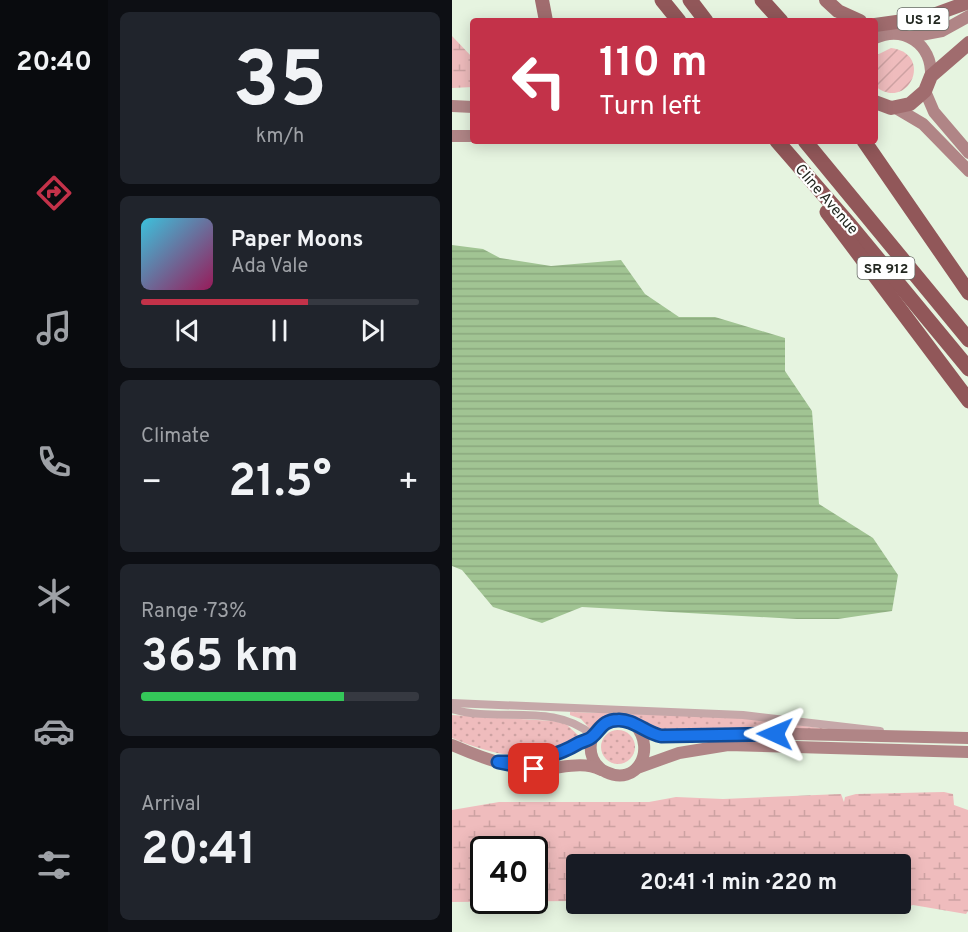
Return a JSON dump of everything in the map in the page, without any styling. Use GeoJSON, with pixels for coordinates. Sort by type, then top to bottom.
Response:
{"type":"FeatureCollection","features":[{"type":"Feature","properties":{"kind":"highway"},"geometry":{"type":"LineString","coordinates":[[662,0],[677,18]]}},
{"type":"Feature","properties":{"kind":"highway"},"geometry":{"type":"LineString","coordinates":[[690,0],[704,18]]}},
{"type":"Feature","properties":{"kind":"highway"},"geometry":{"type":"LineString","coordinates":[[762,0],[778,18]]}},
{"type":"Feature","properties":{"kind":"highway","name":"Cline Avenue"},"geometry":{"type":"LineString","coordinates":[[779,144],[851,225],[968,369]]}},
{"type":"Feature","properties":{"kind":"highway","name":"Cline Avenue"},"geometry":{"type":"LineString","coordinates":[[807,144],[968,340]]}},
{"type":"Feature","properties":{"kind":"highway"},"geometry":{"type":"LineString","coordinates":[[866,144],[968,293]]}},
{"type":"Feature","properties":{"kind":"highway"},"geometry":{"type":"LineString","coordinates":[[800,169],[815,195],[968,401]]}},
{"type":"Feature","properties":{"kind":"main road"},"geometry":{"type":"LineString","coordinates":[[542,0],[545,18]]}},
{"type":"Feature","properties":{"kind":"main road"},"geometry":{"type":"LineString","coordinates":[[826,0],[838,11],[853,18]]}},
{"type":"Feature","properties":{"kind":"main road","name":"US 12"},"geometry":{"type":"LineString","coordinates":[[878,26],[925,18],[968,2]]}},
{"type":"Feature","properties":{"kind":"main road","name":"US 12"},"geometry":{"type":"LineString","coordinates":[[925,91],[931,76],[968,43]]}},
{"type":"Feature","properties":{"kind":"main road"},"geometry":{"type":"LineString","coordinates":[[878,104],[896,108],[910,104],[925,91]]}},
{"type":"Feature","properties":{"kind":"street"},"geometry":{"type":"LineString","coordinates":[[878,38],[942,31],[968,16]]}},
{"type":"Feature","properties":{"kind":"street","name":"US 12"},"geometry":{"type":"LineString","coordinates":[[878,27],[905,35]]}},
{"type":"Feature","properties":{"kind":"street"},"geometry":{"type":"LineString","coordinates":[[905,35],[926,52],[931,76]]}},
{"type":"Feature","properties":{"kind":"street"},"geometry":{"type":"LineString","coordinates":[[925,91],[934,112],[968,153]]}},
{"type":"Feature","properties":{"kind":"street"},"geometry":{"type":"LineString","coordinates":[[452,106],[470,107]]}},
{"type":"Feature","properties":{"kind":"street"},"geometry":{"type":"LineString","coordinates":[[896,108],[923,124],[968,171]]}},
{"type":"Feature","properties":{"kind":"street"},"geometry":{"type":"LineString","coordinates":[[452,136],[470,136]]}},
{"type":"Feature","properties":{"kind":"street"},"geometry":{"type":"LineString","coordinates":[[452,703],[743,714],[922,736]]}},
{"type":"Feature","properties":{"kind":"street"},"geometry":{"type":"LineString","coordinates":[[452,709],[487,715],[568,719],[592,736]]}},
{"type":"Feature","properties":{"kind":"street"},"geometry":{"type":"LineString","coordinates":[[498,762],[516,763],[553,755],[592,736],[607,722],[627,721],[661,736],[751,733],[968,738]]}},
{"type":"Feature","properties":{"kind":"street"},"geometry":{"type":"LineString","coordinates":[[636,726],[645,742],[645,752],[636,768]]}},
{"type":"Feature","properties":{"kind":"street"},"geometry":{"type":"LineString","coordinates":[[592,736],[591,756],[602,771]]}},
{"type":"Feature","properties":{"kind":"street"},"geometry":{"type":"LineString","coordinates":[[452,745],[498,762],[534,769],[583,764],[620,775],[695,749],[728,745],[968,752]]}},
{"type":"Feature","properties":{"kind":"green space"},"geometry":{"type":"Polygon","coordinates":[[[452,36],[470,55],[470,87],[452,88],[452,36]]]}},
{"type":"Feature","properties":{"kind":"green space"},"geometry":{"type":"Polygon","coordinates":[[[891,48],[904,52],[912,60],[914,70],[912,79],[906,87],[898,92],[887,92],[878,88],[878,54],[891,48]]]}},
{"type":"Feature","properties":{"kind":"green space"},"geometry":{"type":"Polygon","coordinates":[[[570,712],[735,717],[844,731],[666,732],[655,731],[632,718],[590,729],[581,719],[570,715],[570,712]]]}},
{"type":"Feature","properties":{"kind":"green space"},"geometry":{"type":"Polygon","coordinates":[[[452,715],[553,721],[566,724],[580,737],[547,751],[532,754],[501,754],[452,738],[452,715]]]}},
{"type":"Feature","properties":{"kind":"green space"},"geometry":{"type":"Polygon","coordinates":[[[618,730],[630,735],[635,747],[630,759],[618,764],[606,759],[601,747],[606,735],[618,730]]]}},
{"type":"Feature","properties":{"kind":"green space"},"geometry":{"type":"Polygon","coordinates":[[[944,792],[953,794],[954,805],[968,810],[969,910],[966,914],[911,906],[911,854],[566,854],[566,901],[548,901],[548,836],[470,836],[470,902],[452,902],[452,810],[499,802],[649,802],[676,797],[723,799],[841,794],[844,802],[845,797],[856,794],[944,792]]]}},
{"type":"Feature","properties":{"kind":"shaded area"},"geometry":{"type":"Polygon","coordinates":[[[452,245],[483,249],[500,258],[551,266],[621,260],[645,294],[679,317],[715,317],[785,338],[785,371],[812,411],[819,504],[873,538],[898,575],[892,611],[838,619],[797,619],[582,607],[542,623],[493,607],[462,570],[452,566],[452,245]]]}},
{"type":"Feature","properties":{"kind":"route"},"geometry":{"type":"LineString","coordinates":[[534,769],[498,762],[516,763],[553,755],[592,737],[598,727],[617,719],[661,736],[704,733],[775,734]]}}]}
